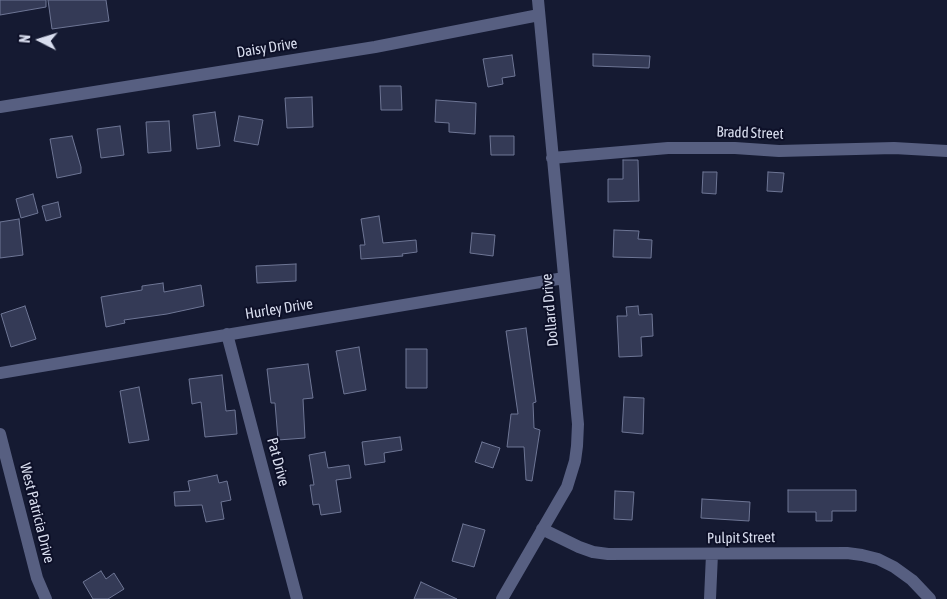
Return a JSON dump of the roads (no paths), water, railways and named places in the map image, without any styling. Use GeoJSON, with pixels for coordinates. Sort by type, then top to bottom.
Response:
{"type":"FeatureCollection","features":[{"type":"Feature","properties":{"kind":"street","name":"Dollard Drive"},"geometry":{"type":"LineString","coordinates":[[502,599],[567,487],[574,468],[577,446],[578,424],[538,0]]}},
{"type":"Feature","properties":{"kind":"street","name":"Daisy Drive"},"geometry":{"type":"LineString","coordinates":[[0,107],[374,47],[539,15]]}},
{"type":"Feature","properties":{"kind":"street","name":"Bradd Street"},"geometry":{"type":"LineString","coordinates":[[552,158],[668,148],[735,148],[778,151],[894,148],[947,151]]}},
{"type":"Feature","properties":{"kind":"street","name":"Hurley Drive"},"geometry":{"type":"LineString","coordinates":[[0,373],[564,278]]}},
{"type":"Feature","properties":{"kind":"street","name":"Pat Drive"},"geometry":{"type":"LineString","coordinates":[[227,334],[296,599]]}},
{"type":"Feature","properties":{"kind":"street","name":"West Patricia Drive"},"geometry":{"type":"LineString","coordinates":[[0,434],[37,578],[46,599]]}},
{"type":"Feature","properties":{"kind":"street","name":"Pulpit Street"},"geometry":{"type":"LineString","coordinates":[[542,530],[586,549],[608,554],[862,554],[878,559],[894,568],[912,580],[930,599]]}},
{"type":"Feature","properties":{"kind":"street"},"geometry":{"type":"LineString","coordinates":[[710,599],[712,554]]}}]}
